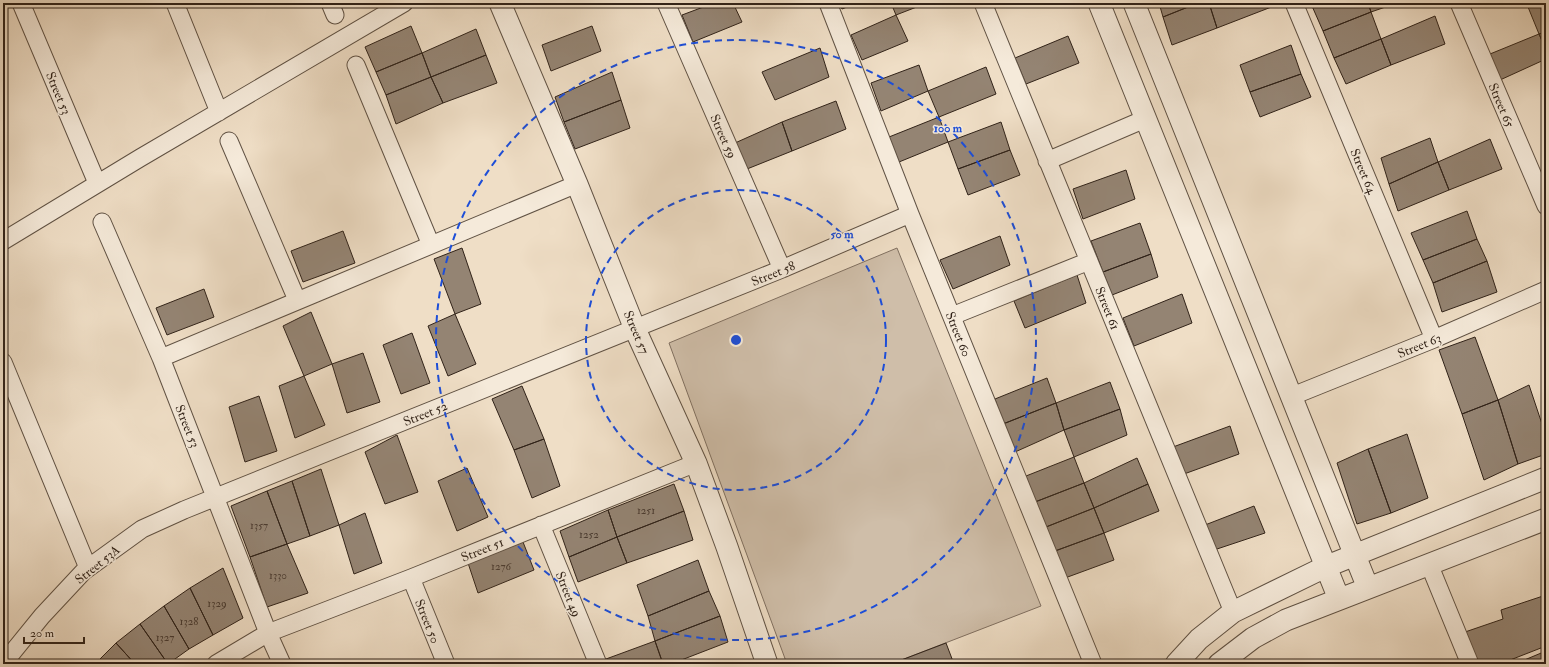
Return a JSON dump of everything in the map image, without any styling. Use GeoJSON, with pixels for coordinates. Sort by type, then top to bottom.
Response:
{"type":"FeatureCollection","features":[{"type":"Feature","properties":{"kind":"street","name":"Street 53"},"geometry":{"type":"LineString","coordinates":[[22,3],[97,184]]}},
{"type":"Feature","properties":{"kind":"street"},"geometry":{"type":"LineString","coordinates":[[175,3],[219,112]]}},
{"type":"Feature","properties":{"kind":"street"},"geometry":{"type":"LineString","coordinates":[[3,241],[404,3]]}},
{"type":"Feature","properties":{"kind":"street","name":"Street 57"},"geometry":{"type":"LineString","coordinates":[[500,3],[577,184],[635,329],[696,463],[727,547],[766,664]]}},
{"type":"Feature","properties":{"kind":"street","name":"Street 59"},"geometry":{"type":"LineString","coordinates":[[666,3],[782,270]]}},
{"type":"Feature","properties":{"kind":"street","name":"Street 60"},"geometry":{"type":"LineString","coordinates":[[828,3],[910,214],[1094,664]]}},
{"type":"Feature","properties":{"kind":"street","name":"Street 61"},"geometry":{"type":"LineString","coordinates":[[983,3],[1233,612]]}},
{"type":"Feature","properties":{"kind":"street"},"geometry":{"type":"LineString","coordinates":[[1099,3],[1339,599]]}},
{"type":"Feature","properties":{"kind":"street"},"geometry":{"type":"LineString","coordinates":[[1134,3],[1290,398],[1368,588]]}},
{"type":"Feature","properties":{"kind":"street","name":"Street 64"},"geometry":{"type":"LineString","coordinates":[[1294,3],[1434,339]]}},
{"type":"Feature","properties":{"kind":"street","name":"Street 65"},"geometry":{"type":"LineString","coordinates":[[1458,3],[1546,206]]}},
{"type":"Feature","properties":{"kind":"street"},"geometry":{"type":"LineString","coordinates":[[356,65],[431,245]]}},
{"type":"Feature","properties":{"kind":"street"},"geometry":{"type":"LineString","coordinates":[[1047,161],[1145,119]]}},
{"type":"Feature","properties":{"kind":"street"},"geometry":{"type":"LineString","coordinates":[[229,140],[297,300]]}},
{"type":"Feature","properties":{"kind":"street"},"geometry":{"type":"LineString","coordinates":[[161,358],[577,184]]}},
{"type":"Feature","properties":{"kind":"street","name":"Street 58"},"geometry":{"type":"LineString","coordinates":[[635,329],[782,270],[910,214]]}},
{"type":"Feature","properties":{"kind":"street","name":"Street 53"},"geometry":{"type":"LineString","coordinates":[[102,222],[161,358],[268,633],[282,664]]}},
{"type":"Feature","properties":{"kind":"street"},"geometry":{"type":"LineString","coordinates":[[952,316],[1089,261]]}},
{"type":"Feature","properties":{"kind":"street","name":"Street 63"},"geometry":{"type":"LineString","coordinates":[[1290,398],[1434,339],[1546,290]]}},
{"type":"Feature","properties":{"kind":"street","name":"Street 52"},"geometry":{"type":"LineString","coordinates":[[215,497],[635,329]]}},
{"type":"Feature","properties":{"kind":"street"},"geometry":{"type":"LineString","coordinates":[[3,362],[88,568]]}},
{"type":"Feature","properties":{"kind":"street","name":"Street 51"},"geometry":{"type":"LineString","coordinates":[[216,664],[268,633],[411,578],[696,463]]}},
{"type":"Feature","properties":{"kind":"street"},"geometry":{"type":"LineString","coordinates":[[1176,664],[1199,639],[1233,612],[1325,567],[1546,478]]}},
{"type":"Feature","properties":{"kind":"street","name":"Street 53A"},"geometry":{"type":"LineString","coordinates":[[3,664],[42,616],[88,568],[142,529],[215,497]]}},
{"type":"Feature","properties":{"kind":"street"},"geometry":{"type":"LineString","coordinates":[[1219,664],[1253,638],[1286,620],[1546,519]]}},
{"type":"Feature","properties":{"kind":"street","name":"Street 49"},"geometry":{"type":"LineString","coordinates":[[541,525],[598,664]]}},
{"type":"Feature","properties":{"kind":"street"},"geometry":{"type":"LineString","coordinates":[[1429,564],[1470,664]]}},
{"type":"Feature","properties":{"kind":"street","name":"Street 50"},"geometry":{"type":"LineString","coordinates":[[411,578],[446,664]]}},
{"type":"Feature","properties":{"kind":"shaded area"},"geometry":{"type":"Polygon","coordinates":[[[897,248],[1041,606],[891,664],[787,664],[669,343],[897,248]]]}},
{"type":"Feature","properties":{"kind":"building"},"geometry":{"type":"Polygon","coordinates":[[[714,3],[733,3],[742,22],[693,42],[682,15],[714,3]]]}},
{"type":"Feature","properties":{"kind":"building"},"geometry":{"type":"Polygon","coordinates":[[[839,3],[857,3],[842,9],[839,3]]]}},
{"type":"Feature","properties":{"kind":"building"},"geometry":{"type":"Polygon","coordinates":[[[891,3],[927,3],[896,15],[891,3]]]}},
{"type":"Feature","properties":{"kind":"building"},"geometry":{"type":"Polygon","coordinates":[[[1159,3],[1198,3],[1163,17],[1159,3]]]}},
{"type":"Feature","properties":{"kind":"building"},"geometry":{"type":"Polygon","coordinates":[[[1198,3],[1209,3],[1217,28],[1172,45],[1163,17],[1198,3]]]}},
{"type":"Feature","properties":{"kind":"building"},"geometry":{"type":"Polygon","coordinates":[[[1209,3],[1272,3],[1274,6],[1217,28],[1209,3]]]}},
{"type":"Feature","properties":{"kind":"building"},"geometry":{"type":"Polygon","coordinates":[[[1319,3],[1368,3],[1371,12],[1323,31],[1312,6],[1319,3]]]}},
{"type":"Feature","properties":{"kind":"building"},"geometry":{"type":"Polygon","coordinates":[[[1368,3],[1397,3],[1371,12],[1368,3]]]}},
{"type":"Feature","properties":{"kind":"building"},"geometry":{"type":"Polygon","coordinates":[[[1538,3],[1546,3],[1546,32],[1539,34],[1528,7],[1538,3]]]}},
{"type":"Feature","properties":{"kind":"building"},"geometry":{"type":"Polygon","coordinates":[[[1371,12],[1381,39],[1334,58],[1323,31],[1371,12]]]}},
{"type":"Feature","properties":{"kind":"building"},"geometry":{"type":"Polygon","coordinates":[[[896,15],[908,41],[862,60],[851,35],[896,15]]]}},
{"type":"Feature","properties":{"kind":"building"},"geometry":{"type":"Polygon","coordinates":[[[1435,16],[1445,44],[1391,65],[1381,39],[1435,16]]]}},
{"type":"Feature","properties":{"kind":"building"},"geometry":{"type":"Polygon","coordinates":[[[411,26],[422,53],[376,72],[365,47],[411,26]]]}},
{"type":"Feature","properties":{"kind":"building"},"geometry":{"type":"Polygon","coordinates":[[[592,26],[601,51],[551,71],[542,45],[592,26]]]}},
{"type":"Feature","properties":{"kind":"building"},"geometry":{"type":"Polygon","coordinates":[[[476,29],[486,55],[431,77],[422,53],[476,29]]]}},
{"type":"Feature","properties":{"kind":"building"},"geometry":{"type":"Polygon","coordinates":[[[1546,32],[1546,50],[1539,34],[1546,32]]]}},
{"type":"Feature","properties":{"kind":"building"},"geometry":{"type":"Polygon","coordinates":[[[1539,34],[1546,50],[1546,59],[1500,80],[1490,54],[1539,34]]]}},
{"type":"Feature","properties":{"kind":"building"},"geometry":{"type":"Polygon","coordinates":[[[1068,36],[1079,63],[1026,84],[1015,58],[1068,36]]]}},
{"type":"Feature","properties":{"kind":"building"},"geometry":{"type":"Polygon","coordinates":[[[1381,39],[1391,65],[1346,84],[1334,58],[1381,39]]]}},
{"type":"Feature","properties":{"kind":"building"},"geometry":{"type":"Polygon","coordinates":[[[1291,45],[1301,74],[1250,92],[1240,65],[1291,45]]]}},
{"type":"Feature","properties":{"kind":"building"},"geometry":{"type":"Polygon","coordinates":[[[820,48],[829,77],[775,100],[762,72],[820,48]]]}},
{"type":"Feature","properties":{"kind":"building"},"geometry":{"type":"Polygon","coordinates":[[[422,53],[431,77],[386,95],[376,72],[422,53]]]}},
{"type":"Feature","properties":{"kind":"building"},"geometry":{"type":"Polygon","coordinates":[[[486,55],[497,83],[443,103],[431,77],[486,55]]]}},
{"type":"Feature","properties":{"kind":"building"},"geometry":{"type":"Polygon","coordinates":[[[919,65],[928,91],[881,111],[871,83],[919,65]]]}},
{"type":"Feature","properties":{"kind":"building"},"geometry":{"type":"Polygon","coordinates":[[[986,67],[996,94],[939,117],[928,91],[986,67]]]}},
{"type":"Feature","properties":{"kind":"building"},"geometry":{"type":"Polygon","coordinates":[[[612,72],[621,100],[564,122],[555,97],[612,72]]]}},
{"type":"Feature","properties":{"kind":"building"},"geometry":{"type":"Polygon","coordinates":[[[1301,74],[1311,97],[1260,117],[1250,92],[1301,74]]]}},
{"type":"Feature","properties":{"kind":"building"},"geometry":{"type":"Polygon","coordinates":[[[431,77],[443,103],[396,124],[386,95],[431,77]]]}},
{"type":"Feature","properties":{"kind":"building"},"geometry":{"type":"Polygon","coordinates":[[[621,100],[630,128],[575,149],[564,122],[621,100]]]}},
{"type":"Feature","properties":{"kind":"building"},"geometry":{"type":"Polygon","coordinates":[[[836,101],[846,129],[792,151],[782,122],[836,101]]]}},
{"type":"Feature","properties":{"kind":"building"},"geometry":{"type":"Polygon","coordinates":[[[939,117],[948,142],[899,162],[889,137],[939,117]]]}},
{"type":"Feature","properties":{"kind":"building"},"geometry":{"type":"Polygon","coordinates":[[[782,122],[792,151],[747,169],[735,143],[782,122]]]}},
{"type":"Feature","properties":{"kind":"building"},"geometry":{"type":"Polygon","coordinates":[[[1001,122],[1010,150],[958,169],[948,142],[1001,122]]]}},
{"type":"Feature","properties":{"kind":"building"},"geometry":{"type":"Polygon","coordinates":[[[1430,138],[1438,162],[1389,184],[1381,158],[1430,138]]]}},
{"type":"Feature","properties":{"kind":"building"},"geometry":{"type":"Polygon","coordinates":[[[1490,139],[1502,169],[1449,190],[1438,162],[1490,139]]]}},
{"type":"Feature","properties":{"kind":"building"},"geometry":{"type":"Polygon","coordinates":[[[1010,150],[1020,175],[968,195],[958,169],[1010,150]]]}},
{"type":"Feature","properties":{"kind":"building"},"geometry":{"type":"Polygon","coordinates":[[[1438,162],[1449,190],[1398,211],[1389,184],[1438,162]]]}},
{"type":"Feature","properties":{"kind":"building"},"geometry":{"type":"Polygon","coordinates":[[[1126,170],[1135,199],[1083,219],[1073,189],[1126,170]]]}},
{"type":"Feature","properties":{"kind":"building"},"geometry":{"type":"Polygon","coordinates":[[[1467,211],[1477,239],[1423,260],[1411,233],[1467,211]]]}},
{"type":"Feature","properties":{"kind":"building"},"geometry":{"type":"Polygon","coordinates":[[[1140,223],[1151,254],[1103,272],[1091,241],[1140,223]]]}},
{"type":"Feature","properties":{"kind":"building"},"geometry":{"type":"Polygon","coordinates":[[[343,231],[355,263],[303,282],[291,251],[343,231]]]}},
{"type":"Feature","properties":{"kind":"building"},"geometry":{"type":"Polygon","coordinates":[[[1000,236],[1010,265],[953,289],[940,260],[1000,236]]]}},
{"type":"Feature","properties":{"kind":"building"},"geometry":{"type":"Polygon","coordinates":[[[1477,239],[1487,261],[1433,283],[1423,260],[1477,239]]]}},
{"type":"Feature","properties":{"kind":"building"},"geometry":{"type":"Polygon","coordinates":[[[462,248],[481,304],[455,314],[434,259],[462,248]]]}},
{"type":"Feature","properties":{"kind":"building"},"geometry":{"type":"Polygon","coordinates":[[[1151,254],[1158,277],[1112,295],[1103,272],[1151,254]]]}},
{"type":"Feature","properties":{"kind":"building"},"geometry":{"type":"Polygon","coordinates":[[[1487,261],[1497,292],[1442,312],[1433,283],[1487,261]]]}},
{"type":"Feature","properties":{"kind":"building"},"geometry":{"type":"Polygon","coordinates":[[[1077,275],[1086,303],[1025,328],[1014,301],[1077,275]]]}},
{"type":"Feature","properties":{"kind":"building"},"geometry":{"type":"Polygon","coordinates":[[[204,289],[214,317],[167,335],[156,308],[204,289]]]}},
{"type":"Feature","properties":{"kind":"building"},"geometry":{"type":"Polygon","coordinates":[[[1182,294],[1192,323],[1134,346],[1123,318],[1182,294]]]}},
{"type":"Feature","properties":{"kind":"building"},"geometry":{"type":"Polygon","coordinates":[[[311,312],[332,364],[304,376],[283,326],[311,312]]]}},
{"type":"Feature","properties":{"kind":"building"},"geometry":{"type":"Polygon","coordinates":[[[455,314],[476,364],[448,376],[428,326],[455,314]]]}},
{"type":"Feature","properties":{"kind":"building"},"geometry":{"type":"Polygon","coordinates":[[[412,333],[430,383],[401,394],[383,345],[412,333]]]}},
{"type":"Feature","properties":{"kind":"building"},"geometry":{"type":"Polygon","coordinates":[[[1475,337],[1498,400],[1462,414],[1439,350],[1475,337]]]}},
{"type":"Feature","properties":{"kind":"building"},"geometry":{"type":"Polygon","coordinates":[[[363,353],[380,402],[347,413],[332,364],[363,353]]]}},
{"type":"Feature","properties":{"kind":"building"},"geometry":{"type":"Polygon","coordinates":[[[304,376],[325,425],[295,438],[279,386],[304,376]]]}},
{"type":"Feature","properties":{"kind":"building"},"geometry":{"type":"Polygon","coordinates":[[[1047,378],[1056,403],[1003,424],[995,399],[1047,378]]]}},
{"type":"Feature","properties":{"kind":"building"},"geometry":{"type":"Polygon","coordinates":[[[1110,382],[1120,409],[1064,430],[1056,403],[1110,382]]]}},
{"type":"Feature","properties":{"kind":"building"},"geometry":{"type":"Polygon","coordinates":[[[1529,385],[1546,436],[1546,454],[1518,464],[1498,400],[1529,385]]]}},
{"type":"Feature","properties":{"kind":"building"},"geometry":{"type":"Polygon","coordinates":[[[522,386],[544,439],[514,450],[492,399],[522,386]]]}},
{"type":"Feature","properties":{"kind":"building"},"geometry":{"type":"Polygon","coordinates":[[[259,396],[277,451],[245,462],[229,407],[259,396]]]}},
{"type":"Feature","properties":{"kind":"building"},"geometry":{"type":"Polygon","coordinates":[[[1498,400],[1518,464],[1484,480],[1462,414],[1498,400]]]}},
{"type":"Feature","properties":{"kind":"building"},"geometry":{"type":"Polygon","coordinates":[[[1056,403],[1064,430],[1015,452],[1003,424],[1056,403]]]}},
{"type":"Feature","properties":{"kind":"building"},"geometry":{"type":"Polygon","coordinates":[[[1120,409],[1127,435],[1074,457],[1064,430],[1120,409]]]}},
{"type":"Feature","properties":{"kind":"building"},"geometry":{"type":"Polygon","coordinates":[[[1230,426],[1239,454],[1184,474],[1173,447],[1230,426]]]}},
{"type":"Feature","properties":{"kind":"building"},"geometry":{"type":"Polygon","coordinates":[[[1407,434],[1428,498],[1391,513],[1368,449],[1407,434]]]}},
{"type":"Feature","properties":{"kind":"building"},"geometry":{"type":"Polygon","coordinates":[[[397,435],[418,492],[385,504],[365,452],[397,435]]]}},
{"type":"Feature","properties":{"kind":"building"},"geometry":{"type":"Polygon","coordinates":[[[544,439],[560,486],[532,498],[514,450],[544,439]]]}},
{"type":"Feature","properties":{"kind":"building"},"geometry":{"type":"Polygon","coordinates":[[[1368,449],[1391,513],[1357,524],[1337,463],[1368,449]]]}},
{"type":"Feature","properties":{"kind":"building"},"geometry":{"type":"Polygon","coordinates":[[[1074,457],[1084,483],[1035,502],[1026,476],[1074,457]]]}},
{"type":"Feature","properties":{"kind":"building"},"geometry":{"type":"Polygon","coordinates":[[[1137,458],[1148,484],[1094,508],[1084,483],[1137,458]]]}},
{"type":"Feature","properties":{"kind":"building"},"geometry":{"type":"Polygon","coordinates":[[[467,468],[488,517],[457,531],[438,481],[467,468]]]}},
{"type":"Feature","properties":{"kind":"building"},"geometry":{"type":"Polygon","coordinates":[[[321,469],[339,525],[310,536],[292,481],[321,469]]]}},
{"type":"Feature","properties":{"kind":"building"},"geometry":{"type":"Polygon","coordinates":[[[292,481],[310,536],[287,544],[267,491],[292,481]]]}},
{"type":"Feature","properties":{"kind":"building"},"geometry":{"type":"Polygon","coordinates":[[[1084,483],[1094,508],[1046,527],[1035,502],[1084,483]]]}},
{"type":"Feature","properties":{"kind":"building"},"geometry":{"type":"Polygon","coordinates":[[[674,484],[684,511],[617,537],[608,510],[674,484]]]}},
{"type":"Feature","properties":{"kind":"building"},"geometry":{"type":"Polygon","coordinates":[[[1148,484],[1159,511],[1104,533],[1094,508],[1148,484]]]}},
{"type":"Feature","properties":{"kind":"building"},"geometry":{"type":"Polygon","coordinates":[[[267,491],[287,544],[250,557],[231,506],[267,491]]]}},
{"type":"Feature","properties":{"kind":"building"},"geometry":{"type":"Polygon","coordinates":[[[1254,506],[1265,533],[1214,550],[1205,525],[1254,506]]]}},
{"type":"Feature","properties":{"kind":"building"},"geometry":{"type":"Polygon","coordinates":[[[1094,508],[1104,533],[1055,551],[1046,527],[1094,508]]]}},
{"type":"Feature","properties":{"kind":"building"},"geometry":{"type":"Polygon","coordinates":[[[608,510],[617,537],[569,557],[560,531],[608,510]]]}},
{"type":"Feature","properties":{"kind":"building"},"geometry":{"type":"Polygon","coordinates":[[[684,511],[693,540],[627,563],[617,537],[684,511]]]}},
{"type":"Feature","properties":{"kind":"building"},"geometry":{"type":"Polygon","coordinates":[[[365,513],[382,563],[354,574],[339,525],[365,513]]]}},
{"type":"Feature","properties":{"kind":"building"},"geometry":{"type":"Polygon","coordinates":[[[1104,533],[1114,560],[1065,578],[1055,551],[1104,533]]]}},
{"type":"Feature","properties":{"kind":"building"},"geometry":{"type":"Polygon","coordinates":[[[617,537],[627,563],[578,582],[569,557],[617,537]]]}},
{"type":"Feature","properties":{"kind":"building"},"geometry":{"type":"Polygon","coordinates":[[[523,542],[534,570],[478,593],[468,563],[523,542]]]}},
{"type":"Feature","properties":{"kind":"building"},"geometry":{"type":"Polygon","coordinates":[[[287,544],[308,593],[267,607],[250,557],[287,544]]]}},
{"type":"Feature","properties":{"kind":"building"},"geometry":{"type":"Polygon","coordinates":[[[698,560],[709,591],[648,616],[637,585],[698,560]]]}},
{"type":"Feature","properties":{"kind":"building"},"geometry":{"type":"Polygon","coordinates":[[[223,568],[243,618],[213,635],[190,588],[223,568]]]}},
{"type":"Feature","properties":{"kind":"building"},"geometry":{"type":"Polygon","coordinates":[[[190,588],[213,635],[189,649],[164,606],[190,588]]]}},
{"type":"Feature","properties":{"kind":"building"},"geometry":{"type":"Polygon","coordinates":[[[709,591],[720,616],[655,641],[648,616],[709,591]]]}},
{"type":"Feature","properties":{"kind":"building"},"geometry":{"type":"Polygon","coordinates":[[[1546,595],[1546,646],[1500,664],[1476,664],[1465,632],[1503,619],[1501,610],[1546,595]]]}},
{"type":"Feature","properties":{"kind":"building"},"geometry":{"type":"Polygon","coordinates":[[[164,606],[189,649],[168,664],[140,624],[164,606]]]}},
{"type":"Feature","properties":{"kind":"building"},"geometry":{"type":"Polygon","coordinates":[[[720,616],[728,642],[671,664],[663,664],[655,641],[720,616]]]}},
{"type":"Feature","properties":{"kind":"building"},"geometry":{"type":"Polygon","coordinates":[[[140,624],[168,664],[135,664],[116,643],[140,624]]]}},
{"type":"Feature","properties":{"kind":"building"},"geometry":{"type":"Polygon","coordinates":[[[655,641],[663,664],[608,664],[606,659],[655,641]]]}},
{"type":"Feature","properties":{"kind":"building"},"geometry":{"type":"Polygon","coordinates":[[[116,643],[135,664],[99,664],[97,662],[116,643]]]}},
{"type":"Feature","properties":{"kind":"building"},"geometry":{"type":"Polygon","coordinates":[[[946,643],[954,664],[891,664],[946,643]]]}},
{"type":"Feature","properties":{"kind":"building"},"geometry":{"type":"Polygon","coordinates":[[[1546,651],[1546,664],[1523,664],[1522,661],[1546,651]]]}}]}
